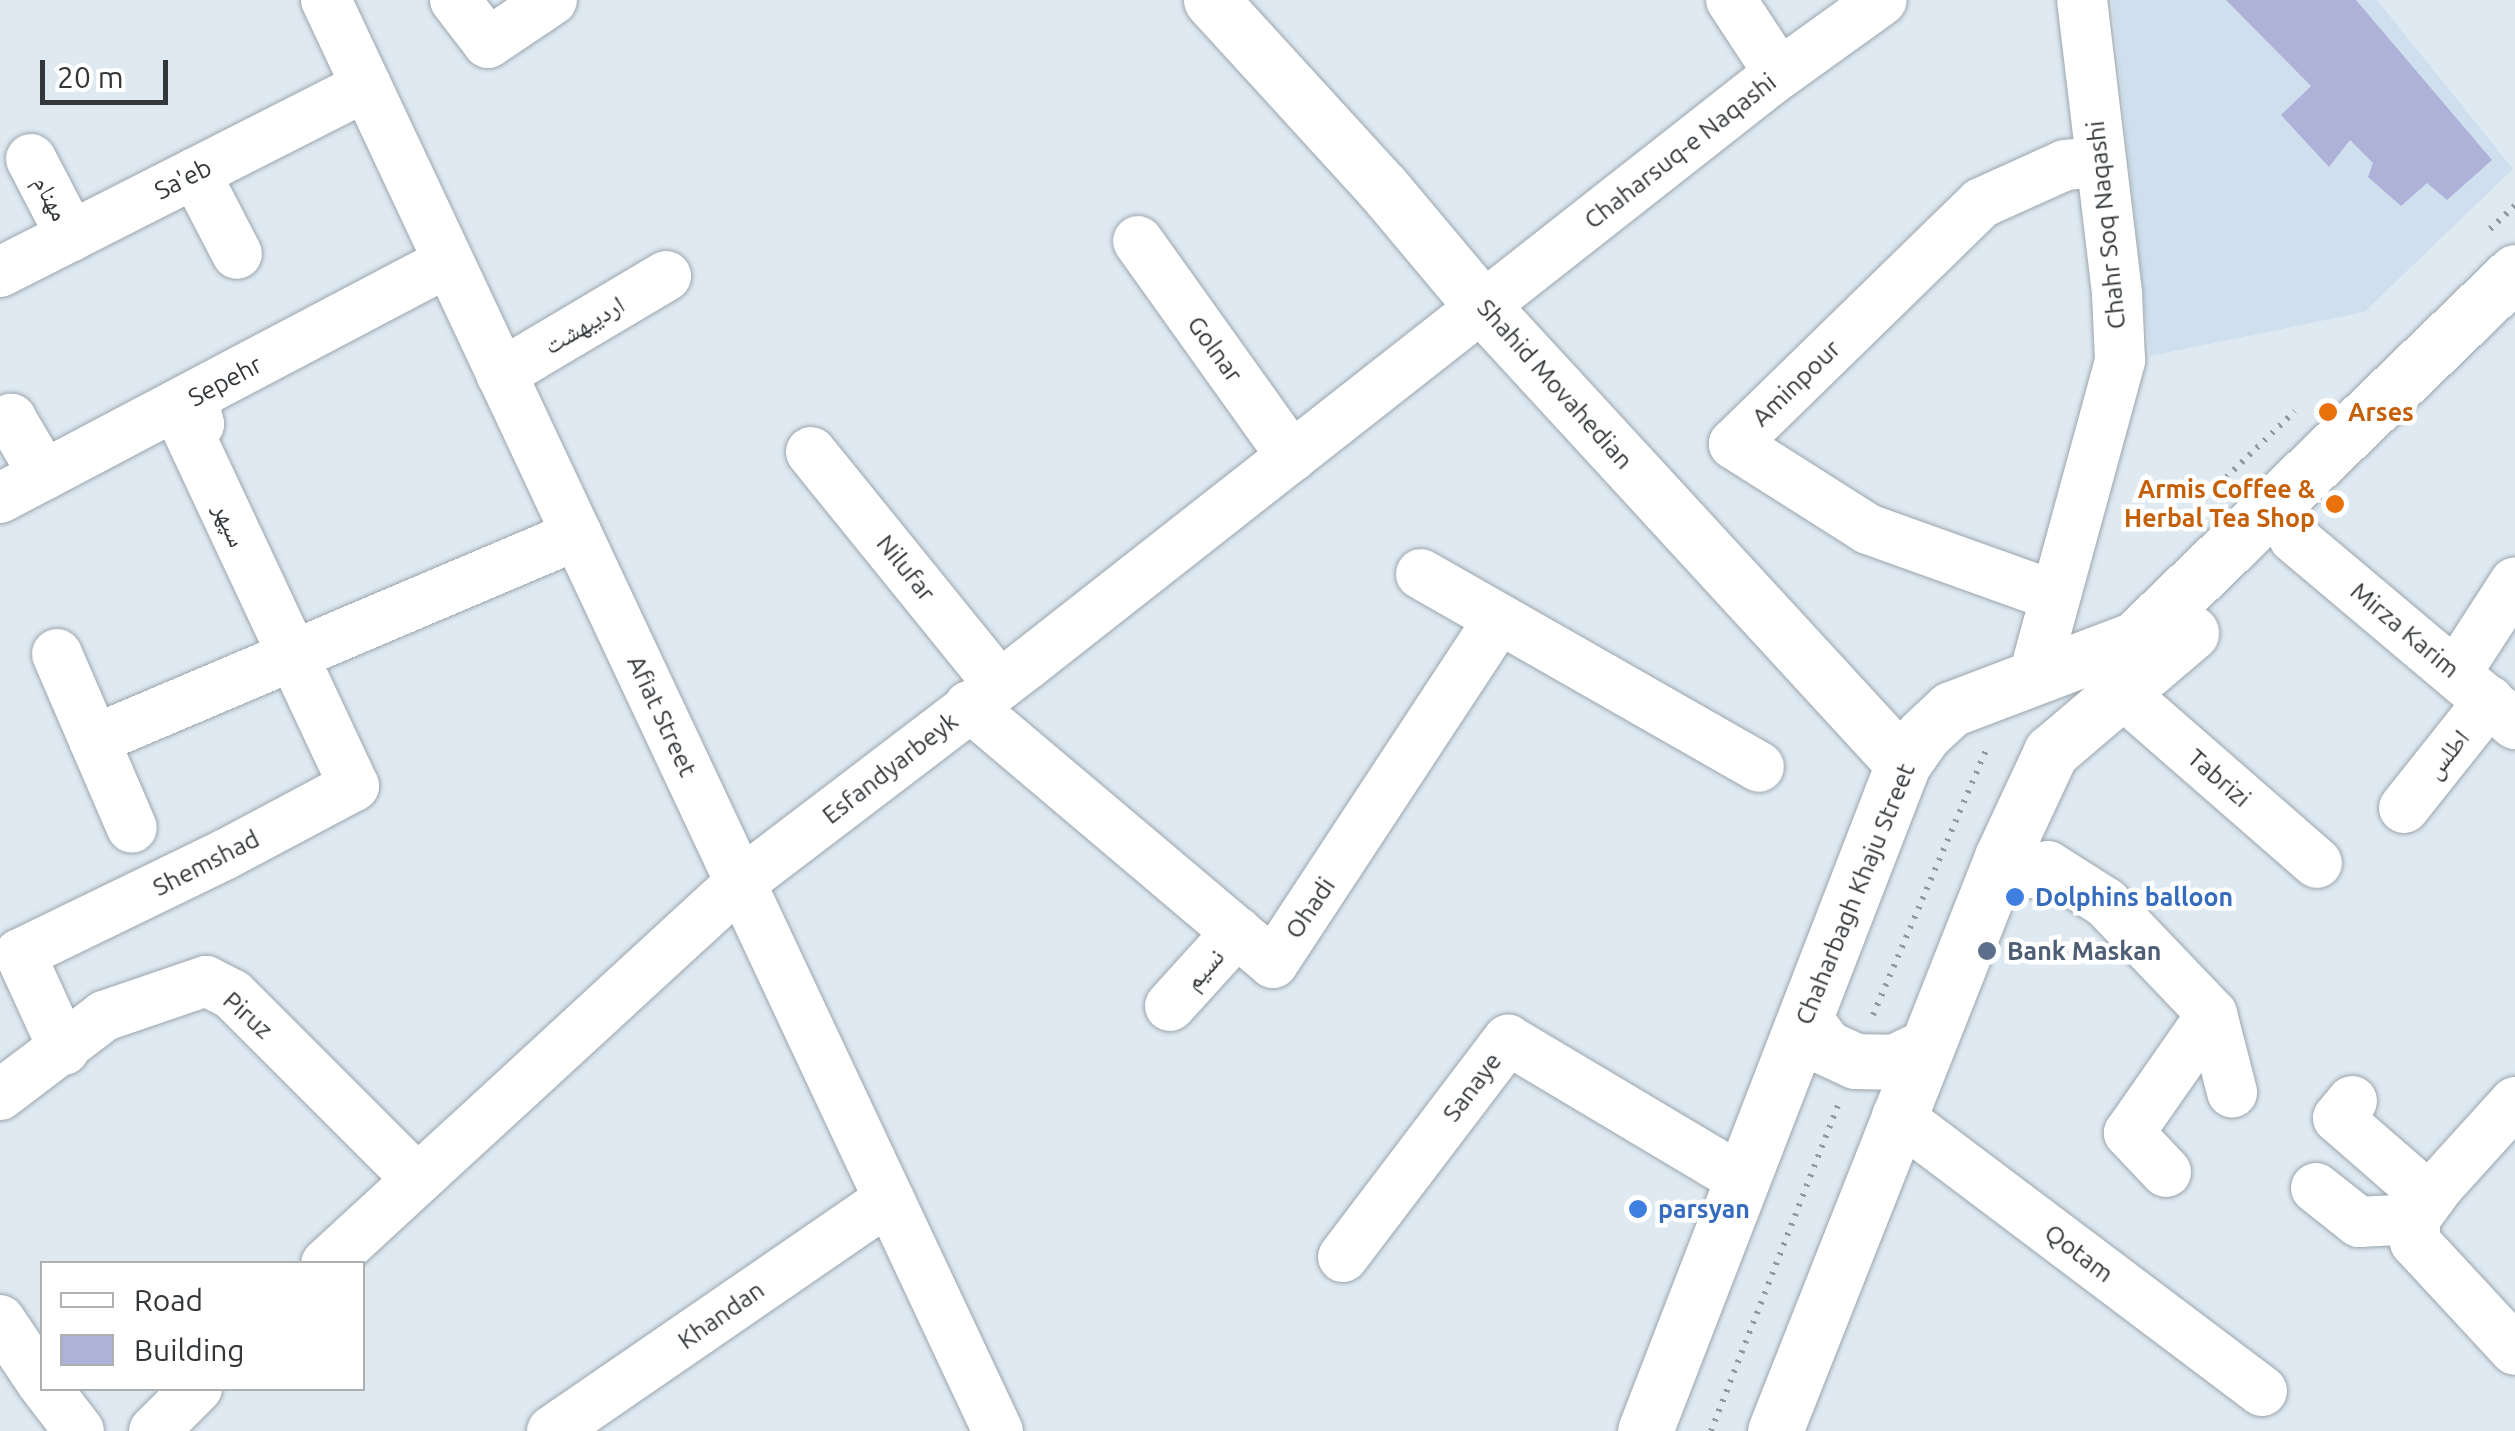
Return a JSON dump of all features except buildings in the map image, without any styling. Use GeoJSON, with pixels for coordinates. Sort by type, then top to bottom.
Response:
{"type":"FeatureCollection","features":[{"type":"Feature","properties":{"kind":"main road","name":"Shahid Movahedian"},"geometry":{"type":"LineString","coordinates":[[1212,0],[1382,187],[1482,306],[1903,764]]}},
{"type":"Feature","properties":{"kind":"main road","name":"Chaharbagh Khaju Street"},"geometry":{"type":"LineString","coordinates":[[1646,1431],[1903,764],[1951,709],[2135,639],[2515,272]]}},
{"type":"Feature","properties":{"kind":"main road"},"geometry":{"type":"LineString","coordinates":[[1775,1431],[2002,857],[2051,752],[2257,577],[2515,324]]}},
{"type":"Feature","properties":{"kind":"main road"},"geometry":{"type":"LineString","coordinates":[[2016,685],[2022,695],[2041,708],[2051,729],[2051,752]]}},
{"type":"Feature","properties":{"kind":"main road"},"geometry":{"type":"LineString","coordinates":[[1805,1020],[1825,1047],[1855,1062],[1894,1062],[1926,1046]]}},
{"type":"Feature","properties":{"kind":"street"},"geometry":{"type":"LineString","coordinates":[[455,0],[488,43],[552,0]]}},
{"type":"Feature","properties":{"kind":"street"},"geometry":{"type":"LineString","coordinates":[[1732,0],[1779,73]]}},
{"type":"Feature","properties":{"kind":"street","name":"Chaharsuq-e Naqashi"},"geometry":{"type":"LineString","coordinates":[[1482,306],[1779,73],[1882,0]]}},
{"type":"Feature","properties":{"kind":"street","name":"Chahr Soq Naqashi"},"geometry":{"type":"LineString","coordinates":[[2016,685],[2055,596],[2120,360],[2117,294],[2082,0]]}},
{"type":"Feature","properties":{"kind":"street","name":"Afiat Street"},"geometry":{"type":"LineString","coordinates":[[339,4],[366,86],[998,1431]]}},
{"type":"Feature","properties":{"kind":"street","name":"Sa'eb"},"geometry":{"type":"LineString","coordinates":[[0,272],[366,86]]}},
{"type":"Feature","properties":{"kind":"street","name":"مهنام"},"geometry":{"type":"LineString","coordinates":[[30,159],[71,236]]}},
{"type":"Feature","properties":{"kind":"street","name":"Aminpour"},"geometry":{"type":"LineString","coordinates":[[2055,596],[1868,529],[1734,444],[1981,203],[2066,165],[2100,162]]}},
{"type":"Feature","properties":{"kind":"street"},"geometry":{"type":"LineString","coordinates":[[196,172],[237,254]]}},
{"type":"Feature","properties":{"kind":"street","name":"Golnar"},"geometry":{"type":"LineString","coordinates":[[1138,241],[1292,457]]}},
{"type":"Feature","properties":{"kind":"street","name":"Sepehr"},"geometry":{"type":"LineString","coordinates":[[0,498],[448,262]]}},
{"type":"Feature","properties":{"kind":"street","name":"اردیبهشت"},"geometry":{"type":"LineString","coordinates":[[501,374],[666,276]]}},
{"type":"Feature","properties":{"kind":"street","name":"Esfandyarbeyk"},"geometry":{"type":"LineString","coordinates":[[329,1261],[415,1177],[740,883],[1482,306]]}},
{"type":"Feature","properties":{"kind":"street","name":"سپهر"},"geometry":{"type":"LineString","coordinates":[[193,398],[199,424],[188,432],[289,655]]}},
{"type":"Feature","properties":{"kind":"street"},"geometry":{"type":"LineString","coordinates":[[0,425],[11,419],[44,475]]}},
{"type":"Feature","properties":{"kind":"street","name":"Nilufar"},"geometry":{"type":"LineString","coordinates":[[811,452],[985,696]]}},
{"type":"Feature","properties":{"kind":"street"},"geometry":{"type":"LineString","coordinates":[[94,740],[576,535]]}},
{"type":"Feature","properties":{"kind":"street","name":"Mirza Karim"},"geometry":{"type":"LineString","coordinates":[[2294,538],[2487,699]]}},
{"type":"Feature","properties":{"kind":"street"},"geometry":{"type":"LineString","coordinates":[[1421,574],[1759,767]]}},
{"type":"Feature","properties":{"kind":"street","name":"اطلس"},"geometry":{"type":"LineString","coordinates":[[2404,808],[2487,699],[2515,582]]}},
{"type":"Feature","properties":{"kind":"street","name":"Ohadi"},"geometry":{"type":"LineString","coordinates":[[985,696],[1274,962],[1498,621]]}},
{"type":"Feature","properties":{"kind":"street"},"geometry":{"type":"LineString","coordinates":[[57,654],[132,828]]}},
{"type":"Feature","properties":{"kind":"street","name":"Shemshad"},"geometry":{"type":"LineString","coordinates":[[64,1050],[20,954],[226,854],[354,786],[289,655]]}},
{"type":"Feature","properties":{"kind":"street","name":"Tabrizi"},"geometry":{"type":"LineString","coordinates":[[2121,692],[2317,864]]}},
{"type":"Feature","properties":{"kind":"street"},"geometry":{"type":"LineString","coordinates":[[2002,857],[2030,872],[2048,866],[2119,936],[2212,1014],[2232,1092]]}},
{"type":"Feature","properties":{"kind":"street","name":"نسیم"},"geometry":{"type":"LineString","coordinates":[[1170,1006],[1237,932]]}},
{"type":"Feature","properties":{"kind":"street","name":"Piruz"},"geometry":{"type":"LineString","coordinates":[[0,1094],[64,1050],[104,1016],[206,981],[232,994],[415,1177]]}},
{"type":"Feature","properties":{"kind":"street"},"geometry":{"type":"LineString","coordinates":[[2166,1172],[2130,1133],[2212,1014]]}},
{"type":"Feature","properties":{"kind":"street","name":"Sanaye"},"geometry":{"type":"LineString","coordinates":[[1343,1257],[1508,1040],[1743,1180]]}},
{"type":"Feature","properties":{"kind":"street"},"geometry":{"type":"LineString","coordinates":[[2352,1101],[2338,1118],[2423,1208]]}},
{"type":"Feature","properties":{"kind":"street"},"geometry":{"type":"LineString","coordinates":[[2515,1102],[2423,1208],[2415,1242],[2515,1350]]}},
{"type":"Feature","properties":{"kind":"street","name":"Qotam"},"geometry":{"type":"LineString","coordinates":[[1897,1116],[2262,1391]]}},
{"type":"Feature","properties":{"kind":"street"},"geometry":{"type":"LineString","coordinates":[[2316,1188],[2359,1222],[2423,1208]]}},
{"type":"Feature","properties":{"kind":"street","name":"Khandan"},"geometry":{"type":"LineString","coordinates":[[552,1431],[889,1199]]}},
{"type":"Feature","properties":{"kind":"street"},"geometry":{"type":"LineString","coordinates":[[0,1320],[40,1380]]}},
{"type":"Feature","properties":{"kind":"street"},"geometry":{"type":"LineString","coordinates":[[48,1391],[79,1431]]}},
{"type":"Feature","properties":{"kind":"street"},"geometry":{"type":"LineString","coordinates":[[154,1431],[195,1391]]}},
{"type":"Feature","properties":{"kind":"shaded area"},"geometry":{"type":"Polygon","coordinates":[[[2112,0],[2377,0],[2513,169],[2364,312],[2150,356],[2112,0]]]}},
{"type":"Feature","properties":{"kind":"place","name":"Arses"},"geometry":{"type":"Point","coordinates":[2328,412]}},
{"type":"Feature","properties":{"kind":"place","name":"Armis Coffee & Herbal Tea Shop"},"geometry":{"type":"Point","coordinates":[2335,504]}},
{"type":"Feature","properties":{"kind":"place","name":"Dolphins balloon"},"geometry":{"type":"Point","coordinates":[2015,897]}},
{"type":"Feature","properties":{"kind":"place","name":"Bank Maskan"},"geometry":{"type":"Point","coordinates":[1987,951]}},
{"type":"Feature","properties":{"kind":"place","name":"parsyan"},"geometry":{"type":"Point","coordinates":[1638,1209]}}]}
